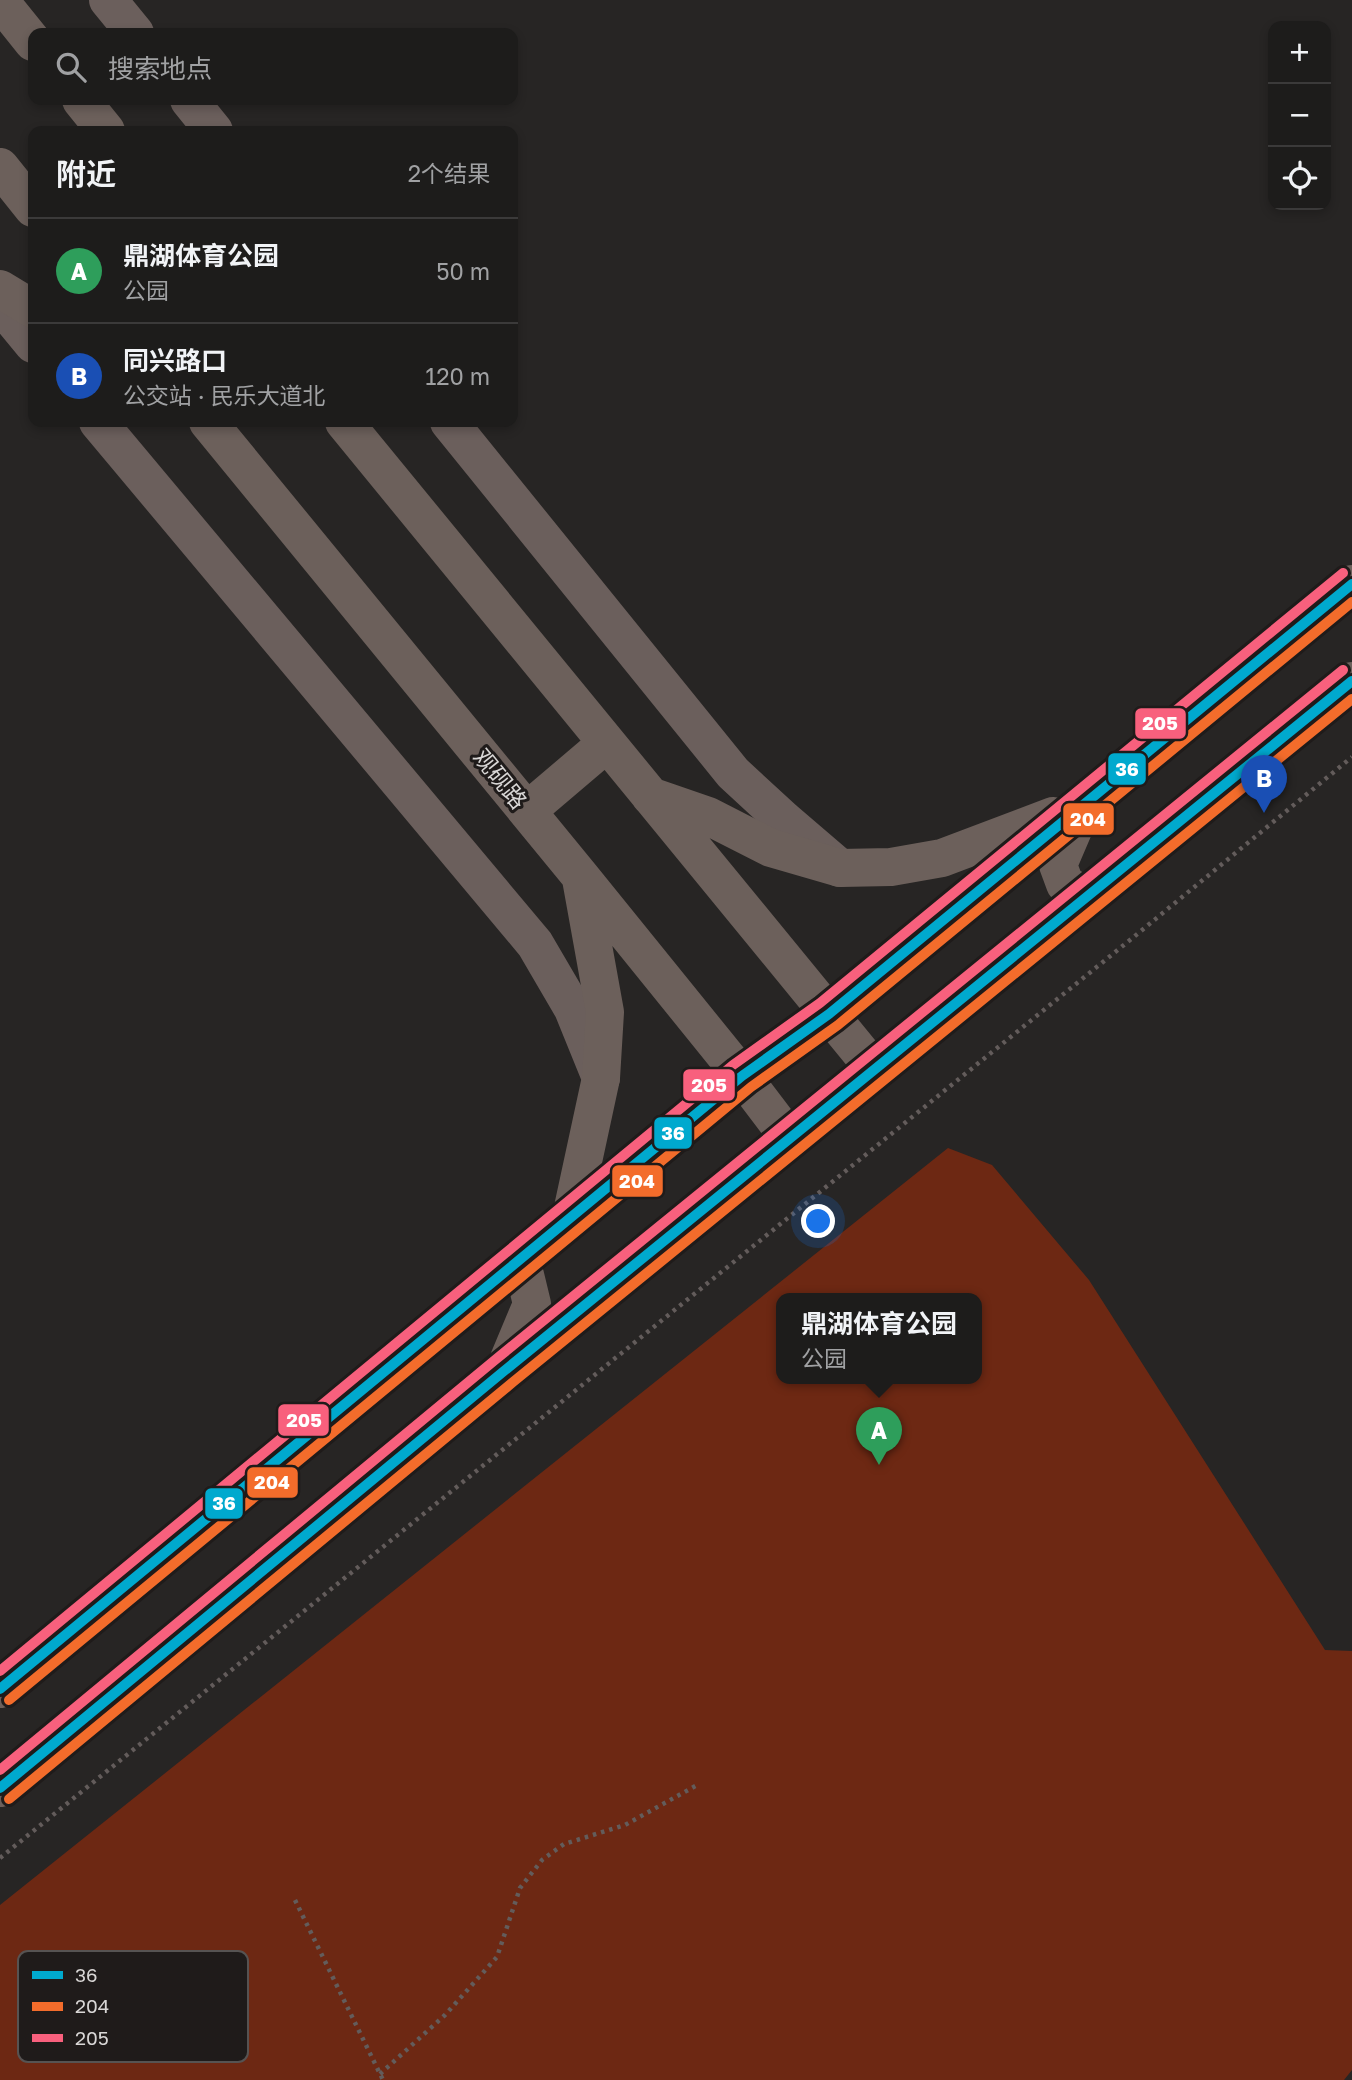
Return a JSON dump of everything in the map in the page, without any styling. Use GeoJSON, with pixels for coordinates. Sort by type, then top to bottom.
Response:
{"type":"FeatureCollection","features":[{"type":"Feature","properties":{"kind":"main road"},"geometry":{"type":"LineString","coordinates":[[0,1],[28,36]]}},
{"type":"Feature","properties":{"kind":"main road"},"geometry":{"type":"LineString","coordinates":[[84,105],[102,126]]}},
{"type":"Feature","properties":{"kind":"main road"},"geometry":{"type":"LineString","coordinates":[[0,167],[28,202]]}},
{"type":"Feature","properties":{"kind":"main road"},"geometry":{"type":"LineString","coordinates":[[0,289],[28,306]]}},
{"type":"Feature","properties":{"kind":"main road","name":"观砚路"},"geometry":{"type":"LineString","coordinates":[[212,427],[581,877],[789,1138]]}},
{"type":"Feature","properties":{"kind":"main road"},"geometry":{"type":"LineString","coordinates":[[348,427],[875,1070]]}},
{"type":"Feature","properties":{"kind":"main road"},"geometry":{"type":"LineString","coordinates":[[0,1689],[742,1076],[829,1014],[1352,584]]}},
{"type":"Feature","properties":{"kind":"main road"},"geometry":{"type":"LineString","coordinates":[[0,1787],[504,1371],[1352,681]]}},
{"type":"Feature","properties":{"kind":"main road"},"geometry":{"type":"LineString","coordinates":[[527,811],[607,743]]}},
{"type":"Feature","properties":{"kind":"main road"},"geometry":{"type":"LineString","coordinates":[[650,796],[708,816],[771,848],[840,868],[891,867],[942,858],[1084,804]]}},
{"type":"Feature","properties":{"kind":"main road"},"geometry":{"type":"LineString","coordinates":[[1084,804],[1058,865],[1065,884],[1086,896]]}},
{"type":"Feature","properties":{"kind":"main road"},"geometry":{"type":"LineString","coordinates":[[571,1217],[601,1079],[605,1012],[581,877]]}},
{"type":"Feature","properties":{"kind":"main road"},"geometry":{"type":"LineString","coordinates":[[504,1371],[532,1304],[525,1275],[517,1264]]}},
{"type":"Feature","properties":{"kind":"street"},"geometry":{"type":"LineString","coordinates":[[108,0],[131,28]]}},
{"type":"Feature","properties":{"kind":"street"},"geometry":{"type":"LineString","coordinates":[[193,105],[210,126]]}},
{"type":"Feature","properties":{"kind":"street"},"geometry":{"type":"LineString","coordinates":[[0,304],[28,338]]}},
{"type":"Feature","properties":{"kind":"street"},"geometry":{"type":"LineString","coordinates":[[103,427],[535,944],[573,1009],[601,1079]]}},
{"type":"Feature","properties":{"kind":"street"},"geometry":{"type":"LineString","coordinates":[[453,427],[733,773],[840,868]]}},
{"type":"Feature","properties":{"kind":"path"},"geometry":{"type":"LineString","coordinates":[[0,1858],[1352,757]]}},
{"type":"Feature","properties":{"kind":"path"},"geometry":{"type":"LineString","coordinates":[[295,1900],[382,2077],[445,2015],[497,1956],[520,1888],[542,1860],[564,1844],[625,1825],[699,1784]]}},
{"type":"Feature","properties":{"kind":"shaded area"},"geometry":{"type":"Polygon","coordinates":[[[948,1148],[992,1165],[1089,1280],[1325,1650],[1352,1651],[1352,2070],[1344,2080],[0,2080],[0,1905],[948,1148]]]}},
{"type":"Feature","properties":{"kind":"transit line","name":"205"},"geometry":{"type":"LineString","coordinates":[[0,1671],[733,1065],[820,1003],[1343,573]]}},
{"type":"Feature","properties":{"kind":"transit line","name":"36"},"geometry":{"type":"LineString","coordinates":[[0,1689],[742,1076],[829,1014],[1352,584]]}},
{"type":"Feature","properties":{"kind":"transit line","name":"204"},"geometry":{"type":"LineString","coordinates":[[9,1700],[751,1087],[838,1025],[1352,602]]}},
{"type":"Feature","properties":{"kind":"transit line","name":"205"},"geometry":{"type":"LineString","coordinates":[[0,1770],[495,1360],[1343,670]]}},
{"type":"Feature","properties":{"kind":"transit line","name":"36"},"geometry":{"type":"LineString","coordinates":[[0,1788],[504,1371],[1352,681]]}},
{"type":"Feature","properties":{"kind":"transit line","name":"204"},"geometry":{"type":"LineString","coordinates":[[9,1799],[513,1382],[1352,699]]}},
{"type":"Feature","properties":{"kind":"place","name":"同兴路口"},"geometry":{"type":"Point","coordinates":[1264,813]}},
{"type":"Feature","properties":{"kind":"place","name":"鼎湖体育公园"},"geometry":{"type":"Point","coordinates":[879,1465]}}]}
